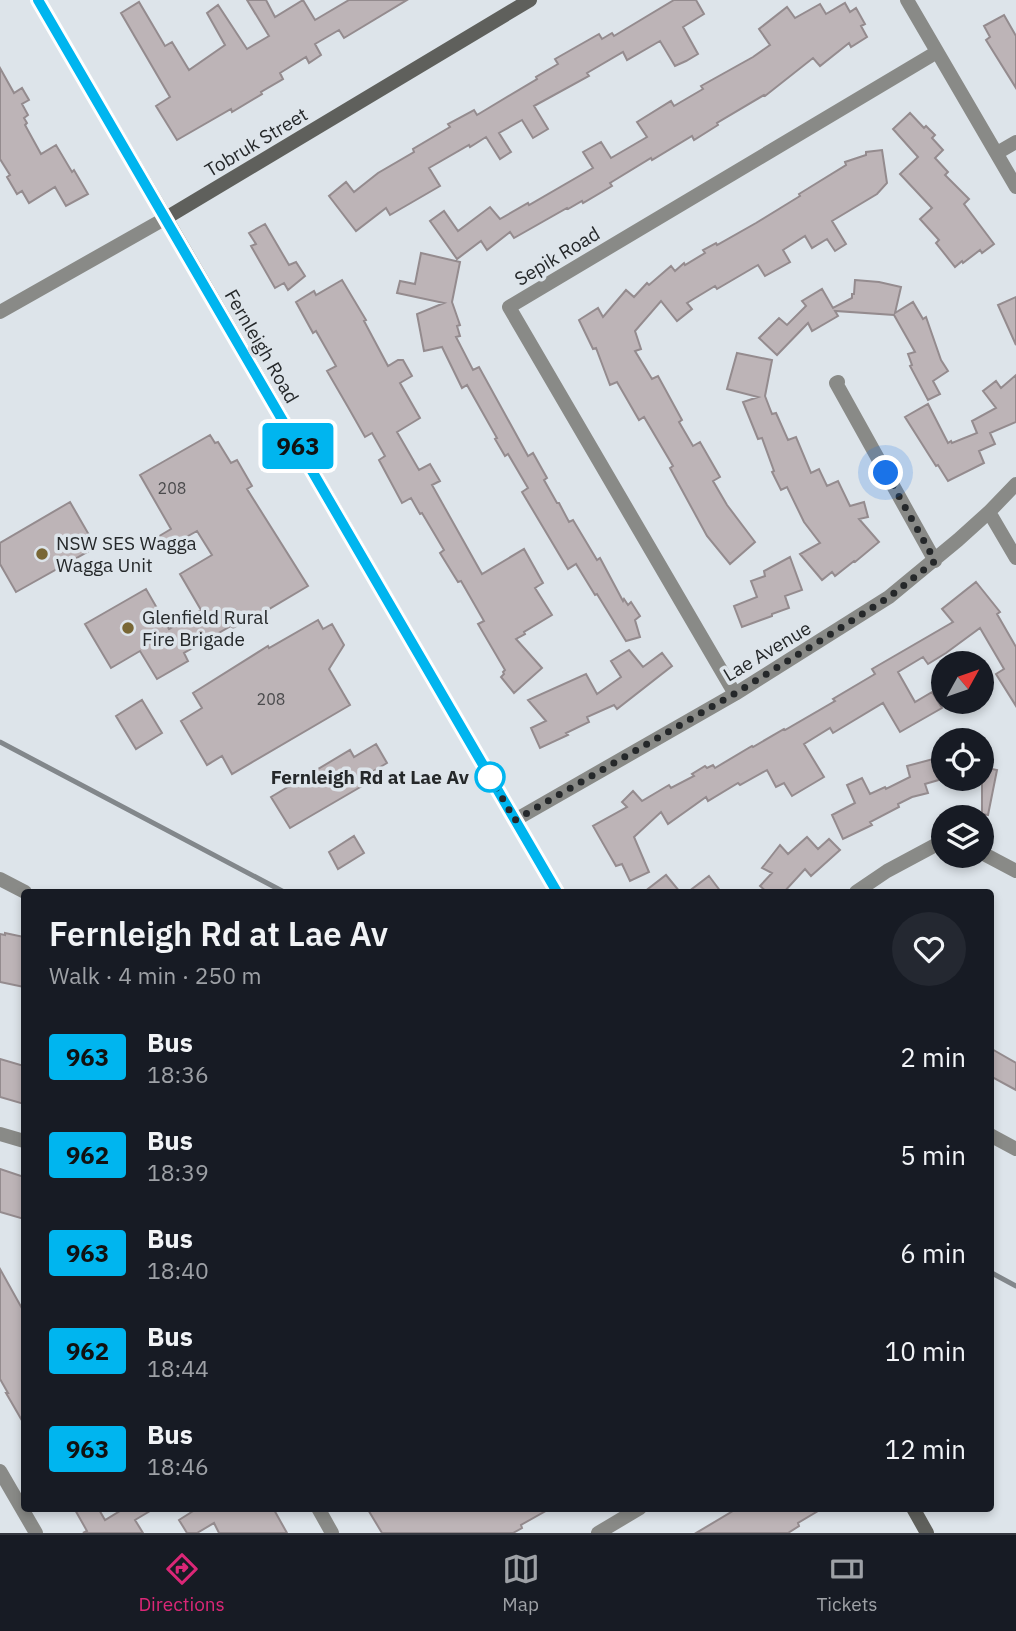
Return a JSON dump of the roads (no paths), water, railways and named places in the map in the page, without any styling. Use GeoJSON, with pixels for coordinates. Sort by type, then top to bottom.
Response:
{"type":"FeatureCollection","features":[{"type":"Feature","properties":{"kind":"street","name":"Fernleigh Road"},"geometry":{"type":"LineString","coordinates":[[38,0],[555,889]]}},
{"type":"Feature","properties":{"kind":"street","name":"Tobruk Street"},"geometry":{"type":"LineString","coordinates":[[0,312],[166,218],[530,0]]}},
{"type":"Feature","properties":{"kind":"street"},"geometry":{"type":"LineString","coordinates":[[907,0],[1016,187]]}},
{"type":"Feature","properties":{"kind":"street","name":"Sepik Road"},"geometry":{"type":"LineString","coordinates":[[734,694],[509,307],[937,52]]}},
{"type":"Feature","properties":{"kind":"street"},"geometry":{"type":"LineString","coordinates":[[997,153],[1016,142]]}},
{"type":"Feature","properties":{"kind":"street"},"geometry":{"type":"LineString","coordinates":[[838,382],[836,383],[935,561]]}},
{"type":"Feature","properties":{"kind":"street","name":"Lae Avenue"},"geometry":{"type":"LineString","coordinates":[[515,820],[734,694],[889,597],[935,561],[1016,484]]}},
{"type":"Feature","properties":{"kind":"street"},"geometry":{"type":"LineString","coordinates":[[989,512],[1016,558]]}},
{"type":"Feature","properties":{"kind":"street"},"geometry":{"type":"LineString","coordinates":[[860,889],[931,847]]}},
{"type":"Feature","properties":{"kind":"street"},"geometry":{"type":"LineString","coordinates":[[994,859],[1016,871]]}},
{"type":"Feature","properties":{"kind":"street"},"geometry":{"type":"LineString","coordinates":[[0,879],[21,890]]}},
{"type":"Feature","properties":{"kind":"street"},"geometry":{"type":"LineString","coordinates":[[0,1134],[21,1140]]}},
{"type":"Feature","properties":{"kind":"street"},"geometry":{"type":"LineString","coordinates":[[994,1137],[1016,1149]]}},
{"type":"Feature","properties":{"kind":"street"},"geometry":{"type":"LineString","coordinates":[[0,1471],[21,1507]]}},
{"type":"Feature","properties":{"kind":"street"},"geometry":{"type":"LineString","coordinates":[[24,1512],[36,1533]]}},
{"type":"Feature","properties":{"kind":"street"},"geometry":{"type":"LineString","coordinates":[[320,1512],[332,1533]]}},
{"type":"Feature","properties":{"kind":"street"},"geometry":{"type":"LineString","coordinates":[[598,1533],[633,1512]]}},
{"type":"Feature","properties":{"kind":"street"},"geometry":{"type":"LineString","coordinates":[[915,1512],[927,1533]]}},
{"type":"Feature","properties":{"kind":"railway"},"geometry":{"type":"LineString","coordinates":[[0,742],[278,889]]}},
{"type":"Feature","properties":{"kind":"railway"},"geometry":{"type":"LineString","coordinates":[[994,1274],[1016,1286]]}},
{"type":"Feature","properties":{"kind":"place","name":"NSW SES Wagga Wagga Unit"},"geometry":{"type":"Point","coordinates":[42,554]}},
{"type":"Feature","properties":{"kind":"place","name":"Glenfield Rural Fire Brigade"},"geometry":{"type":"Point","coordinates":[128,628]}},
{"type":"Feature","properties":{"kind":"place","name":"Fernleigh Rd at Lae Av"},"geometry":{"type":"Point","coordinates":[490,777]}}]}
